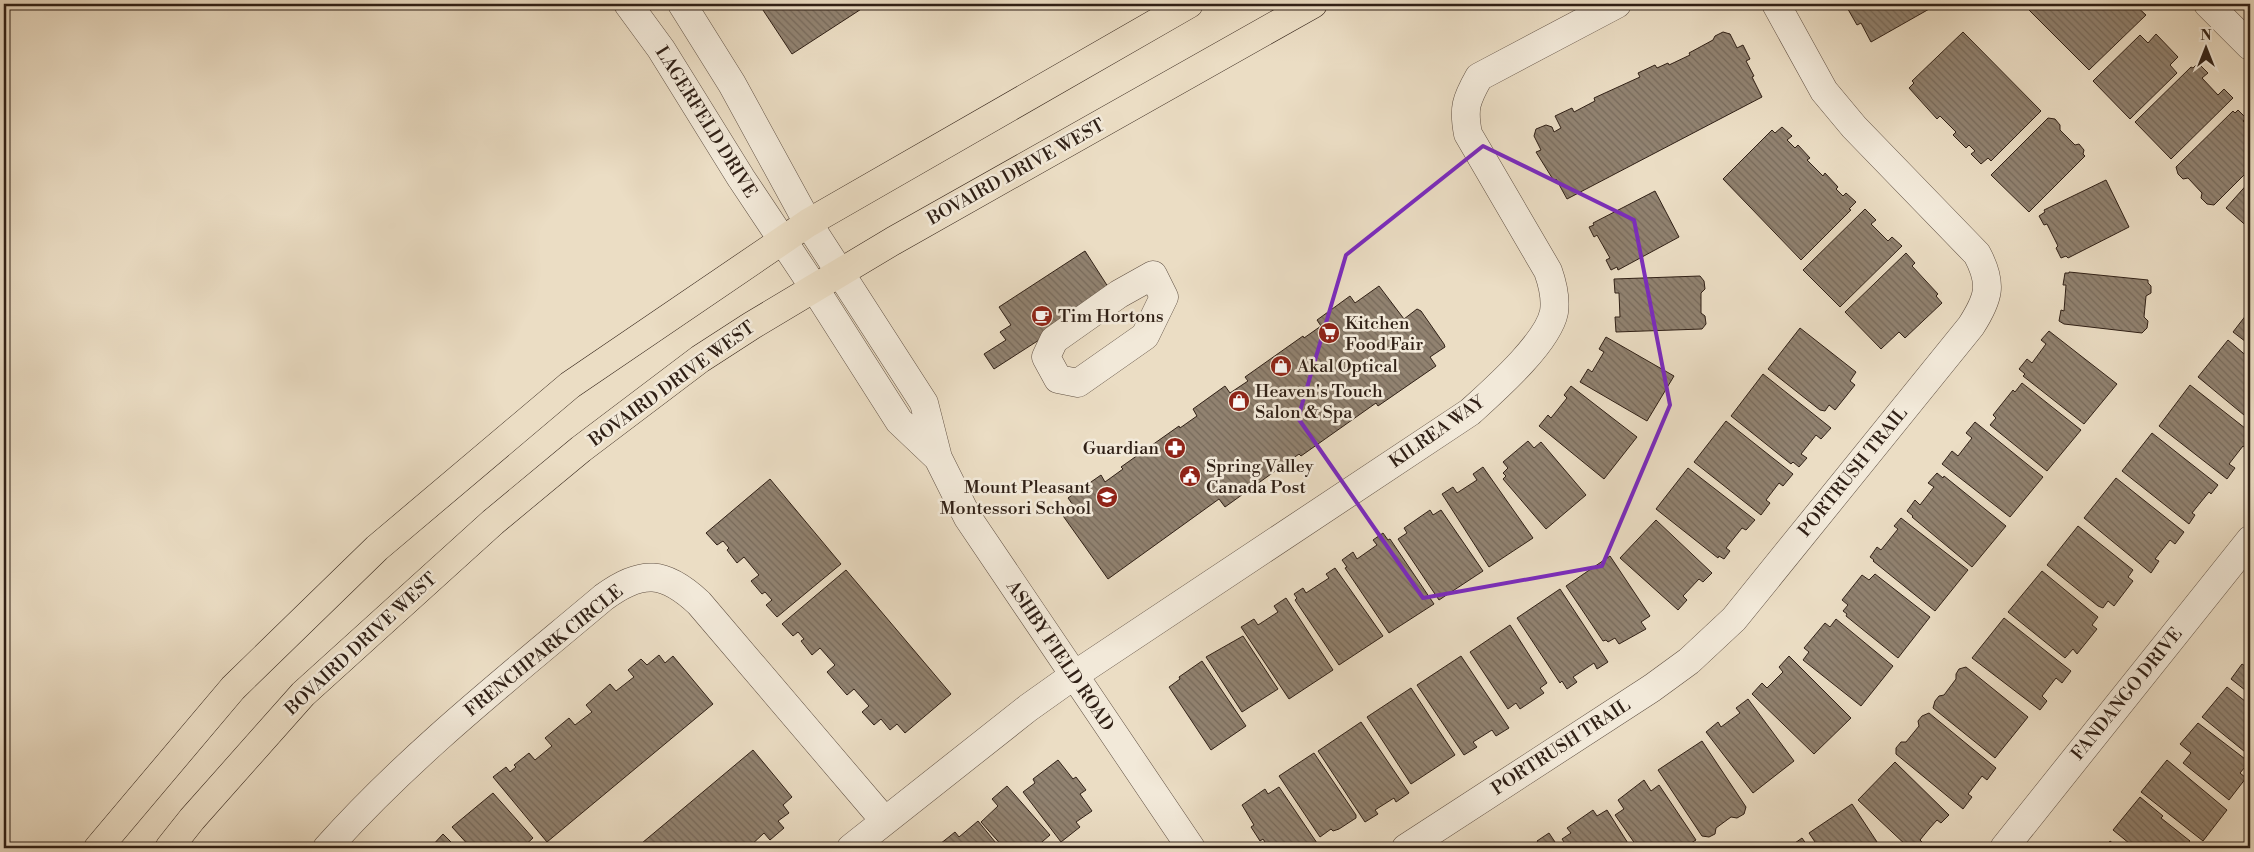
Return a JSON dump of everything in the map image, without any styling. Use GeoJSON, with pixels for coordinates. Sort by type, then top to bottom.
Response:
{"type":"FeatureCollection","features":[{"type":"Feature","properties":{"kind":"main road"},"geometry":{"type":"LineString","coordinates":[[98,848],[233,688],[377,548],[570,385],[808,223],[1190,4]]}},
{"type":"Feature","properties":{"kind":"main road","name":"BOVAIRD DRIVE WEST"},"geometry":{"type":"LineString","coordinates":[[169,848],[303,694],[493,522],[581,450],[700,359],[750,326],[839,274],[1313,4]]}},
{"type":"Feature","properties":{"kind":"street","name":"LAGERFELD DRIVE"},"geometry":{"type":"LineString","coordinates":[[628,4],[661,50],[782,240]]}},
{"type":"Feature","properties":{"kind":"street","name":"LAGERFELD DRIVE"},"geometry":{"type":"LineString","coordinates":[[682,4],[732,84],[808,223]]}},
{"type":"Feature","properties":{"kind":"street","name":"KILREA WAY"},"geometry":{"type":"LineString","coordinates":[[1073,676],[1470,412],[1494,390],[1537,342],[1553,315],[1553,286],[1548,271],[1468,134],[1464,113],[1468,96],[1479,77],[1617,4]]}},
{"type":"Feature","properties":{"kind":"street","name":"PORTRUSH TRAIL"},"geometry":{"type":"LineString","coordinates":[[1406,848],[1652,688],[1712,641],[1734,619],[1965,334],[1982,309],[1988,291],[1986,271],[1977,254],[1854,127],[1824,91],[1776,4]]}},
{"type":"Feature","properties":{"kind":"street"},"geometry":{"type":"LineString","coordinates":[[2208,4],[2250,46]]}},
{"type":"Feature","properties":{"kind":"street","name":"ASHBY FIELD ROAD"},"geometry":{"type":"LineString","coordinates":[[808,223],[839,274],[924,403],[938,458],[968,518],[1191,848]]}},
{"type":"Feature","properties":{"kind":"street","name":"ASHBY FIELD ROAD"},"geometry":{"type":"LineString","coordinates":[[782,240],[899,421],[938,458]]}},
{"type":"Feature","properties":{"kind":"street","name":"FANDANGO DRIVE"},"geometry":{"type":"LineString","coordinates":[[2004,848],[2250,540]]}},
{"type":"Feature","properties":{"kind":"street","name":"FRENCHPARK CIRCLE"},"geometry":{"type":"LineString","coordinates":[[327,848],[353,819],[477,704],[604,597],[622,584],[642,578],[660,579],[680,586],[699,603],[884,820]]}},
{"type":"Feature","properties":{"kind":"street"},"geometry":{"type":"LineString","coordinates":[[851,848],[884,820],[1073,676]]}},
{"type":"Feature","properties":{"kind":"highlighted area"},"geometry":{"type":"Polygon","coordinates":[[[1483,146],[1634,220],[1670,405],[1602,566],[1423,598],[1298,418],[1346,255],[1483,146]]]}},
{"type":"Feature","properties":{"kind":"building"},"geometry":{"type":"Polygon","coordinates":[[[759,4],[869,4],[792,54],[759,4]]]}},
{"type":"Feature","properties":{"kind":"building"},"geometry":{"type":"Polygon","coordinates":[[[1845,4],[1938,4],[1871,42],[1861,23],[1857,25],[1845,4]]]}},
{"type":"Feature","properties":{"kind":"building"},"geometry":{"type":"Polygon","coordinates":[[[2036,4],[2134,4],[2146,15],[2089,70],[2029,10],[2036,4]]]}},
{"type":"Feature","properties":{"kind":"building"},"geometry":{"type":"Polygon","coordinates":[[[1723,32],[1730,34],[1737,48],[1743,45],[1750,59],[1746,61],[1762,97],[1567,199],[1556,179],[1554,181],[1536,152],[1541,150],[1534,136],[1536,129],[1546,125],[1552,127],[1554,132],[1561,128],[1555,116],[1572,108],[1574,112],[1595,101],[1594,98],[1640,77],[1638,73],[1655,65],[1657,68],[1668,63],[1669,65],[1690,55],[1689,53],[1713,40],[1715,36],[1723,32]]]}},
{"type":"Feature","properties":{"kind":"building"},"geometry":{"type":"Polygon","coordinates":[[[1963,32],[2041,111],[1991,161],[1988,158],[1981,164],[1971,154],[1975,151],[1969,145],[1966,148],[1953,135],[1956,132],[1940,116],[1937,119],[1909,88],[1914,83],[1912,81],[1963,32]]]}},
{"type":"Feature","properties":{"kind":"building"},"geometry":{"type":"Polygon","coordinates":[[[2156,34],[2178,57],[2170,65],[2177,73],[2130,119],[2093,81],[2140,35],[2148,43],[2156,34]]]}},
{"type":"Feature","properties":{"kind":"building"},"geometry":{"type":"Polygon","coordinates":[[[2198,63],[2208,73],[2202,78],[2218,95],[2224,89],[2233,98],[2171,159],[2135,122],[2191,67],[2193,68],[2198,63]]]}},
{"type":"Feature","properties":{"kind":"building"},"geometry":{"type":"Polygon","coordinates":[[[2238,110],[2246,118],[2243,121],[2250,128],[2250,169],[2214,205],[2207,204],[2201,198],[2202,193],[2188,178],[2183,179],[2178,174],[2176,167],[2233,111],[2235,113],[2238,110]]]}},
{"type":"Feature","properties":{"kind":"building"},"geometry":{"type":"Polygon","coordinates":[[[2048,118],[2055,119],[2060,125],[2060,130],[2075,145],[2079,144],[2084,150],[2083,154],[2085,156],[2029,212],[1991,175],[2048,118]]]}},
{"type":"Feature","properties":{"kind":"building"},"geometry":{"type":"Polygon","coordinates":[[[1782,127],[1792,136],[1787,140],[1795,148],[1798,145],[1810,158],[1807,160],[1823,176],[1825,173],[1838,187],[1836,189],[1843,196],[1846,193],[1856,202],[1849,209],[1851,210],[1801,260],[1723,179],[1772,130],[1775,133],[1782,127]]]}},
{"type":"Feature","properties":{"kind":"building"},"geometry":{"type":"Polygon","coordinates":[[[2106,180],[2129,227],[2068,258],[2066,256],[2061,258],[2056,248],[2058,246],[2047,224],[2044,225],[2039,216],[2045,212],[2044,210],[2106,180]]]}},
{"type":"Feature","properties":{"kind":"building"},"geometry":{"type":"Polygon","coordinates":[[[2250,181],[2250,229],[2226,208],[2250,181]]]}},
{"type":"Feature","properties":{"kind":"building"},"geometry":{"type":"Polygon","coordinates":[[[1655,191],[1679,237],[1618,270],[1617,267],[1611,270],[1606,260],[1610,258],[1597,235],[1594,237],[1589,227],[1594,225],[1593,223],[1655,191]]]}},
{"type":"Feature","properties":{"kind":"building"},"geometry":{"type":"Polygon","coordinates":[[[1865,209],[1876,220],[1871,224],[1888,241],[1892,237],[1902,246],[1840,307],[1803,270],[1865,209]]]}},
{"type":"Feature","properties":{"kind":"building","name":"Tim Hortons"},"geometry":{"type":"Polygon","coordinates":[[[1085,251],[1112,293],[994,369],[984,354],[1006,340],[1000,332],[1011,325],[999,307],[1085,251]]]}},
{"type":"Feature","properties":{"kind":"building"},"geometry":{"type":"Polygon","coordinates":[[[1906,253],[1915,263],[1912,266],[1938,294],[1936,296],[1942,303],[1905,338],[1899,332],[1881,349],[1845,312],[1906,253]]]}},
{"type":"Feature","properties":{"kind":"building"},"geometry":{"type":"Polygon","coordinates":[[[2065,273],[2148,280],[2151,286],[2151,293],[2146,296],[2144,317],[2148,321],[2147,328],[2142,333],[2064,324],[2059,321],[2061,310],[2064,311],[2066,285],[2063,285],[2065,273]]]}},
{"type":"Feature","properties":{"kind":"building"},"geometry":{"type":"Polygon","coordinates":[[[1700,276],[1704,281],[1705,289],[1701,293],[1701,313],[1705,316],[1706,324],[1702,329],[1616,332],[1615,317],[1620,317],[1619,293],[1615,293],[1614,279],[1700,276]]]}},
{"type":"Feature","properties":{"kind":"building"},"geometry":{"type":"Polygon","coordinates":[[[1379,286],[1404,319],[1417,309],[1421,311],[1445,347],[1430,357],[1436,366],[1378,406],[1376,403],[1301,456],[1299,454],[1225,507],[1219,499],[1108,579],[1061,513],[1073,505],[1068,498],[1101,475],[1105,482],[1123,469],[1121,467],[1179,426],[1180,428],[1197,416],[1193,409],[1225,386],[1230,393],[1248,381],[1245,377],[1303,336],[1304,338],[1321,326],[1317,320],[1350,296],[1355,303],[1379,286]]]}},
{"type":"Feature","properties":{"kind":"building"},"geometry":{"type":"Polygon","coordinates":[[[2250,310],[2250,345],[2233,332],[2250,310]]]}},
{"type":"Feature","properties":{"kind":"building"},"geometry":{"type":"Polygon","coordinates":[[[1800,328],[1856,372],[1850,381],[1855,385],[1835,410],[1829,405],[1825,411],[1820,410],[1768,369],[1800,328]]]}},
{"type":"Feature","properties":{"kind":"building"},"geometry":{"type":"Polygon","coordinates":[[[2049,331],[2117,384],[2084,424],[2023,376],[2025,374],[2019,369],[2027,359],[2032,363],[2046,344],[2041,340],[2049,331]]]}},
{"type":"Feature","properties":{"kind":"building"},"geometry":{"type":"Polygon","coordinates":[[[1606,337],[1674,376],[1647,421],[1580,382],[1588,369],[1592,372],[1604,352],[1599,349],[1606,337]]]}},
{"type":"Feature","properties":{"kind":"building"},"geometry":{"type":"Polygon","coordinates":[[[2228,340],[2250,359],[2250,420],[2198,377],[2228,340]]]}},
{"type":"Feature","properties":{"kind":"building"},"geometry":{"type":"Polygon","coordinates":[[[1763,374],[1831,428],[1821,439],[1816,435],[1801,454],[1807,458],[1799,467],[1793,462],[1791,464],[1731,416],[1763,374]]]}},
{"type":"Feature","properties":{"kind":"building"},"geometry":{"type":"Polygon","coordinates":[[[2022,383],[2081,430],[2047,471],[1990,425],[1996,418],[1993,415],[2013,390],[2015,392],[2022,383]]]}},
{"type":"Feature","properties":{"kind":"building"},"geometry":{"type":"Polygon","coordinates":[[[2190,385],[2250,432],[2250,448],[2249,450],[2243,446],[2229,464],[2235,468],[2227,479],[2159,426],[2190,385]]]}},
{"type":"Feature","properties":{"kind":"building"},"geometry":{"type":"Polygon","coordinates":[[[1571,386],[1637,437],[1604,479],[1539,426],[1548,415],[1551,418],[1567,398],[1564,395],[1571,386]]]}},
{"type":"Feature","properties":{"kind":"building"},"geometry":{"type":"Polygon","coordinates":[[[1726,421],[1793,474],[1783,486],[1779,483],[1766,500],[1770,503],[1761,515],[1694,462],[1726,421]]]}},
{"type":"Feature","properties":{"kind":"building"},"geometry":{"type":"Polygon","coordinates":[[[1975,422],[2043,477],[2010,517],[1942,464],[1952,451],[1958,456],[1972,438],[1966,433],[1975,422]]]}},
{"type":"Feature","properties":{"kind":"building"},"geometry":{"type":"Polygon","coordinates":[[[2152,433],[2218,485],[2211,494],[2209,492],[2192,513],[2195,515],[2189,524],[2122,471],[2152,433]]]}},
{"type":"Feature","properties":{"kind":"building"},"geometry":{"type":"Polygon","coordinates":[[[1528,441],[1534,448],[1541,442],[1586,495],[1546,529],[1503,479],[1506,476],[1503,473],[1508,468],[1503,462],[1528,441]]]}},
{"type":"Feature","properties":{"kind":"building"},"geometry":{"type":"Polygon","coordinates":[[[1483,467],[1533,538],[1489,567],[1442,494],[1453,487],[1457,493],[1477,480],[1473,474],[1483,467]]]}},
{"type":"Feature","properties":{"kind":"building"},"geometry":{"type":"Polygon","coordinates":[[[1688,468],[1755,520],[1746,530],[1742,528],[1726,548],[1730,551],[1724,559],[1719,556],[1718,558],[1656,509],[1688,468]]]}},
{"type":"Feature","properties":{"kind":"building"},"geometry":{"type":"Polygon","coordinates":[[[1937,473],[1943,478],[1944,476],[2006,526],[1972,567],[1907,511],[1915,500],[1920,505],[1934,487],[1928,483],[1937,473]]]}},
{"type":"Feature","properties":{"kind":"building"},"geometry":{"type":"Polygon","coordinates":[[[2116,478],[2184,532],[2175,544],[2170,540],[2155,559],[2159,561],[2151,573],[2084,518],[2116,478]]]}},
{"type":"Feature","properties":{"kind":"building"},"geometry":{"type":"Polygon","coordinates":[[[770,479],[841,564],[777,617],[766,605],[772,600],[765,592],[762,594],[751,581],[759,575],[744,557],[737,563],[723,541],[717,545],[706,533],[770,479]]]}},
{"type":"Feature","properties":{"kind":"building"},"geometry":{"type":"Polygon","coordinates":[[[1430,510],[1433,515],[1441,510],[1483,571],[1439,600],[1398,539],[1407,533],[1404,528],[1430,510]]]}},
{"type":"Feature","properties":{"kind":"building"},"geometry":{"type":"Polygon","coordinates":[[[1901,518],[1968,570],[1935,611],[1870,557],[1877,547],[1881,550],[1898,529],[1894,526],[1901,518]]]}},
{"type":"Feature","properties":{"kind":"building"},"geometry":{"type":"Polygon","coordinates":[[[1656,520],[1712,573],[1703,582],[1699,579],[1683,596],[1687,600],[1678,610],[1620,558],[1656,520]]]}},
{"type":"Feature","properties":{"kind":"building"},"geometry":{"type":"Polygon","coordinates":[[[2078,526],[2133,570],[2128,577],[2133,581],[2114,606],[2108,601],[2103,608],[2098,606],[2047,565],[2078,526]]]}},
{"type":"Feature","properties":{"kind":"building"},"geometry":{"type":"Polygon","coordinates":[[[1383,533],[1388,540],[1390,539],[1434,604],[1389,633],[1345,568],[1347,567],[1342,560],[1353,552],[1357,559],[1377,545],[1373,540],[1383,533]]]}},
{"type":"Feature","properties":{"kind":"building"},"geometry":{"type":"Polygon","coordinates":[[[1610,556],[1650,616],[1641,622],[1646,629],[1619,644],[1615,638],[1608,642],[1606,640],[1603,641],[1566,586],[1610,556]]]}},
{"type":"Feature","properties":{"kind":"building"},"geometry":{"type":"Polygon","coordinates":[[[1335,568],[1383,636],[1339,665],[1295,600],[1297,598],[1294,594],[1303,588],[1306,593],[1329,578],[1326,574],[1335,568]]]}},
{"type":"Feature","properties":{"kind":"building"},"geometry":{"type":"Polygon","coordinates":[[[846,570],[951,694],[905,733],[897,724],[890,730],[881,719],[874,725],[862,712],[869,706],[854,689],[847,695],[827,672],[835,665],[820,648],[812,655],[801,641],[804,639],[798,632],[793,636],[782,624],[846,570]]]}},
{"type":"Feature","properties":{"kind":"building"},"geometry":{"type":"Polygon","coordinates":[[[2042,571],[2098,617],[2092,625],[2097,629],[2077,654],[2073,649],[2065,658],[2008,612],[2042,571]]]}},
{"type":"Feature","properties":{"kind":"building"},"geometry":{"type":"Polygon","coordinates":[[[1875,574],[1930,617],[1898,658],[1846,616],[1847,614],[1843,611],[1848,605],[1842,600],[1862,575],[1869,580],[1875,574]]]}},
{"type":"Feature","properties":{"kind":"building"},"geometry":{"type":"Polygon","coordinates":[[[1560,589],[1608,662],[1597,669],[1594,663],[1573,677],[1577,682],[1567,689],[1562,681],[1560,683],[1517,618],[1560,589]]]}},
{"type":"Feature","properties":{"kind":"building"},"geometry":{"type":"Polygon","coordinates":[[[1286,598],[1333,670],[1289,699],[1241,627],[1254,619],[1258,625],[1278,612],[1274,606],[1286,598]]]}},
{"type":"Feature","properties":{"kind":"building"},"geometry":{"type":"Polygon","coordinates":[[[2004,618],[2071,671],[2062,683],[2056,678],[2042,696],[2047,701],[2040,710],[1972,658],[2004,618]]]}},
{"type":"Feature","properties":{"kind":"building"},"geometry":{"type":"Polygon","coordinates":[[[1836,619],[1893,666],[1861,706],[1803,660],[1809,652],[1804,648],[1825,623],[1830,627],[1836,619]]]}},
{"type":"Feature","properties":{"kind":"building"},"geometry":{"type":"Polygon","coordinates":[[[1510,625],[1547,683],[1540,688],[1544,693],[1520,709],[1516,703],[1508,709],[1470,652],[1510,625]]]}},
{"type":"Feature","properties":{"kind":"building"},"geometry":{"type":"Polygon","coordinates":[[[1243,636],[1278,689],[1242,712],[1206,657],[1243,636]]]}},
{"type":"Feature","properties":{"kind":"building"},"geometry":{"type":"Polygon","coordinates":[[[659,655],[665,663],[673,656],[713,704],[547,842],[493,777],[506,767],[510,772],[516,767],[514,765],[529,753],[535,760],[552,746],[545,738],[569,718],[575,725],[592,712],[586,705],[610,684],[616,691],[634,677],[628,670],[641,659],[647,665],[659,655]]]}},
{"type":"Feature","properties":{"kind":"building"},"geometry":{"type":"Polygon","coordinates":[[[1461,656],[1509,728],[1496,736],[1492,730],[1473,742],[1477,747],[1464,755],[1417,685],[1461,656]]]}},
{"type":"Feature","properties":{"kind":"building"},"geometry":{"type":"Polygon","coordinates":[[[1789,656],[1851,718],[1814,754],[1752,694],[1762,683],[1767,688],[1783,672],[1779,667],[1789,656]]]}},
{"type":"Feature","properties":{"kind":"building"},"geometry":{"type":"Polygon","coordinates":[[[2250,659],[2250,694],[2231,679],[2242,664],[2245,666],[2250,659]]]}},
{"type":"Feature","properties":{"kind":"building"},"geometry":{"type":"Polygon","coordinates":[[[1202,661],[1246,726],[1211,750],[1169,687],[1180,679],[1179,677],[1202,661]]]}},
{"type":"Feature","properties":{"kind":"building"},"geometry":{"type":"Polygon","coordinates":[[[1966,667],[2028,717],[1995,758],[1933,708],[1935,701],[1939,696],[1944,695],[1956,679],[1959,669],[1966,667]]]}},
{"type":"Feature","properties":{"kind":"building"},"geometry":{"type":"Polygon","coordinates":[[[2227,687],[2250,705],[2250,756],[2202,717],[2227,687]]]}},
{"type":"Feature","properties":{"kind":"building"},"geometry":{"type":"Polygon","coordinates":[[[1411,688],[1455,755],[1411,784],[1367,717],[1411,688]]]}},
{"type":"Feature","properties":{"kind":"building"},"geometry":{"type":"Polygon","coordinates":[[[1748,699],[1794,761],[1753,793],[1706,732],[1718,722],[1721,727],[1740,713],[1736,708],[1748,699]]]}},
{"type":"Feature","properties":{"kind":"building"},"geometry":{"type":"Polygon","coordinates":[[[1929,713],[1996,768],[1987,780],[1982,776],[1968,794],[1972,797],[1963,809],[1896,754],[1896,748],[1901,742],[1906,742],[1919,726],[1918,721],[1922,716],[1929,713]]]}},
{"type":"Feature","properties":{"kind":"building"},"geometry":{"type":"Polygon","coordinates":[[[1361,722],[1409,793],[1396,802],[1394,798],[1375,810],[1378,814],[1365,822],[1318,751],[1361,722]]]}},
{"type":"Feature","properties":{"kind":"building"},"geometry":{"type":"Polygon","coordinates":[[[2198,723],[2249,762],[2240,773],[2246,778],[2229,800],[2183,763],[2191,753],[2180,744],[2198,723]]]}},
{"type":"Feature","properties":{"kind":"building"},"geometry":{"type":"Polygon","coordinates":[[[1702,741],[1746,807],[1744,814],[1737,818],[1731,817],[1716,828],[1715,834],[1709,837],[1702,836],[1658,770],[1702,741]]]}},
{"type":"Feature","properties":{"kind":"building"},"geometry":{"type":"Polygon","coordinates":[[[753,750],[792,797],[783,805],[789,813],[778,821],[784,828],[770,840],[764,833],[748,848],[636,848],[753,750]]]}},
{"type":"Feature","properties":{"kind":"building"},"geometry":{"type":"Polygon","coordinates":[[[1314,753],[1356,815],[1356,818],[1339,829],[1333,831],[1331,829],[1320,837],[1279,776],[1314,753]]]}},
{"type":"Feature","properties":{"kind":"building"},"geometry":{"type":"Polygon","coordinates":[[[1058,760],[1073,779],[1076,777],[1086,790],[1080,794],[1092,811],[1076,822],[1080,827],[1061,842],[1023,792],[1035,783],[1033,779],[1058,760]]]}},
{"type":"Feature","properties":{"kind":"building"},"geometry":{"type":"Polygon","coordinates":[[[2167,760],[2227,810],[2203,841],[2141,792],[2167,760]]]}},
{"type":"Feature","properties":{"kind":"building"},"geometry":{"type":"Polygon","coordinates":[[[1895,762],[1949,815],[1941,823],[1937,820],[1920,840],[1923,843],[1918,848],[1909,848],[1858,800],[1895,762]]]}},
{"type":"Feature","properties":{"kind":"building"},"geometry":{"type":"Polygon","coordinates":[[[1644,780],[1651,791],[1659,785],[1696,840],[1683,848],[1638,848],[1615,815],[1624,809],[1618,800],[1644,780]]]}},
{"type":"Feature","properties":{"kind":"building"},"geometry":{"type":"Polygon","coordinates":[[[1007,786],[1050,835],[1035,848],[1004,848],[981,822],[998,806],[992,799],[1007,786]]]}},
{"type":"Feature","properties":{"kind":"building"},"geometry":{"type":"Polygon","coordinates":[[[1279,787],[1317,843],[1309,848],[1269,848],[1263,839],[1260,841],[1251,827],[1254,825],[1242,805],[1265,789],[1268,794],[1279,787]]]}},
{"type":"Feature","properties":{"kind":"building"},"geometry":{"type":"Polygon","coordinates":[[[493,793],[533,838],[522,848],[471,848],[452,827],[493,793]]]}},
{"type":"Feature","properties":{"kind":"building"},"geometry":{"type":"Polygon","coordinates":[[[2140,797],[2163,816],[2161,818],[2190,841],[2184,848],[2135,848],[2113,830],[2140,797]]]}},
{"type":"Feature","properties":{"kind":"building"},"geometry":{"type":"Polygon","coordinates":[[[1852,804],[1881,848],[1819,848],[1809,833],[1852,804]]]}},
{"type":"Feature","properties":{"kind":"building"},"geometry":{"type":"Polygon","coordinates":[[[1593,810],[1597,816],[1607,810],[1631,848],[1568,848],[1562,839],[1571,833],[1567,828],[1593,810]]]}},
{"type":"Feature","properties":{"kind":"building"},"geometry":{"type":"Polygon","coordinates":[[[978,821],[1000,848],[944,848],[940,844],[955,832],[959,837],[978,821]]]}},
{"type":"Feature","properties":{"kind":"building"},"geometry":{"type":"Polygon","coordinates":[[[1549,833],[1559,848],[1539,848],[1541,847],[1537,841],[1549,833]]]}},
{"type":"Feature","properties":{"kind":"building"},"geometry":{"type":"Polygon","coordinates":[[[443,834],[457,848],[430,848],[443,834]]]}},
{"type":"Feature","properties":{"kind":"building"},"geometry":{"type":"Polygon","coordinates":[[[1802,838],[1809,848],[1788,848],[1802,838]]]}},
{"type":"Feature","properties":{"kind":"building"},"geometry":{"type":"Polygon","coordinates":[[[2110,841],[2119,848],[2105,848],[2110,841]]]}},
{"type":"Feature","properties":{"kind":"place","name":"Tim Hortons"},"geometry":{"type":"Point","coordinates":[1042,316]}},
{"type":"Feature","properties":{"kind":"place","name":"Kitchen Food Fair"},"geometry":{"type":"Point","coordinates":[1329,333]}},
{"type":"Feature","properties":{"kind":"place","name":"Akal Optical"},"geometry":{"type":"Point","coordinates":[1281,366]}},
{"type":"Feature","properties":{"kind":"place","name":"Heaven's Touch Salon & Spa"},"geometry":{"type":"Point","coordinates":[1239,401]}},
{"type":"Feature","properties":{"kind":"place","name":"Guardian"},"geometry":{"type":"Point","coordinates":[1175,448]}},
{"type":"Feature","properties":{"kind":"place","name":"Spring Valley Canada Post"},"geometry":{"type":"Point","coordinates":[1190,476]}},
{"type":"Feature","properties":{"kind":"place","name":"Mount Pleasant Montessori School"},"geometry":{"type":"Point","coordinates":[1107,497]}}]}
